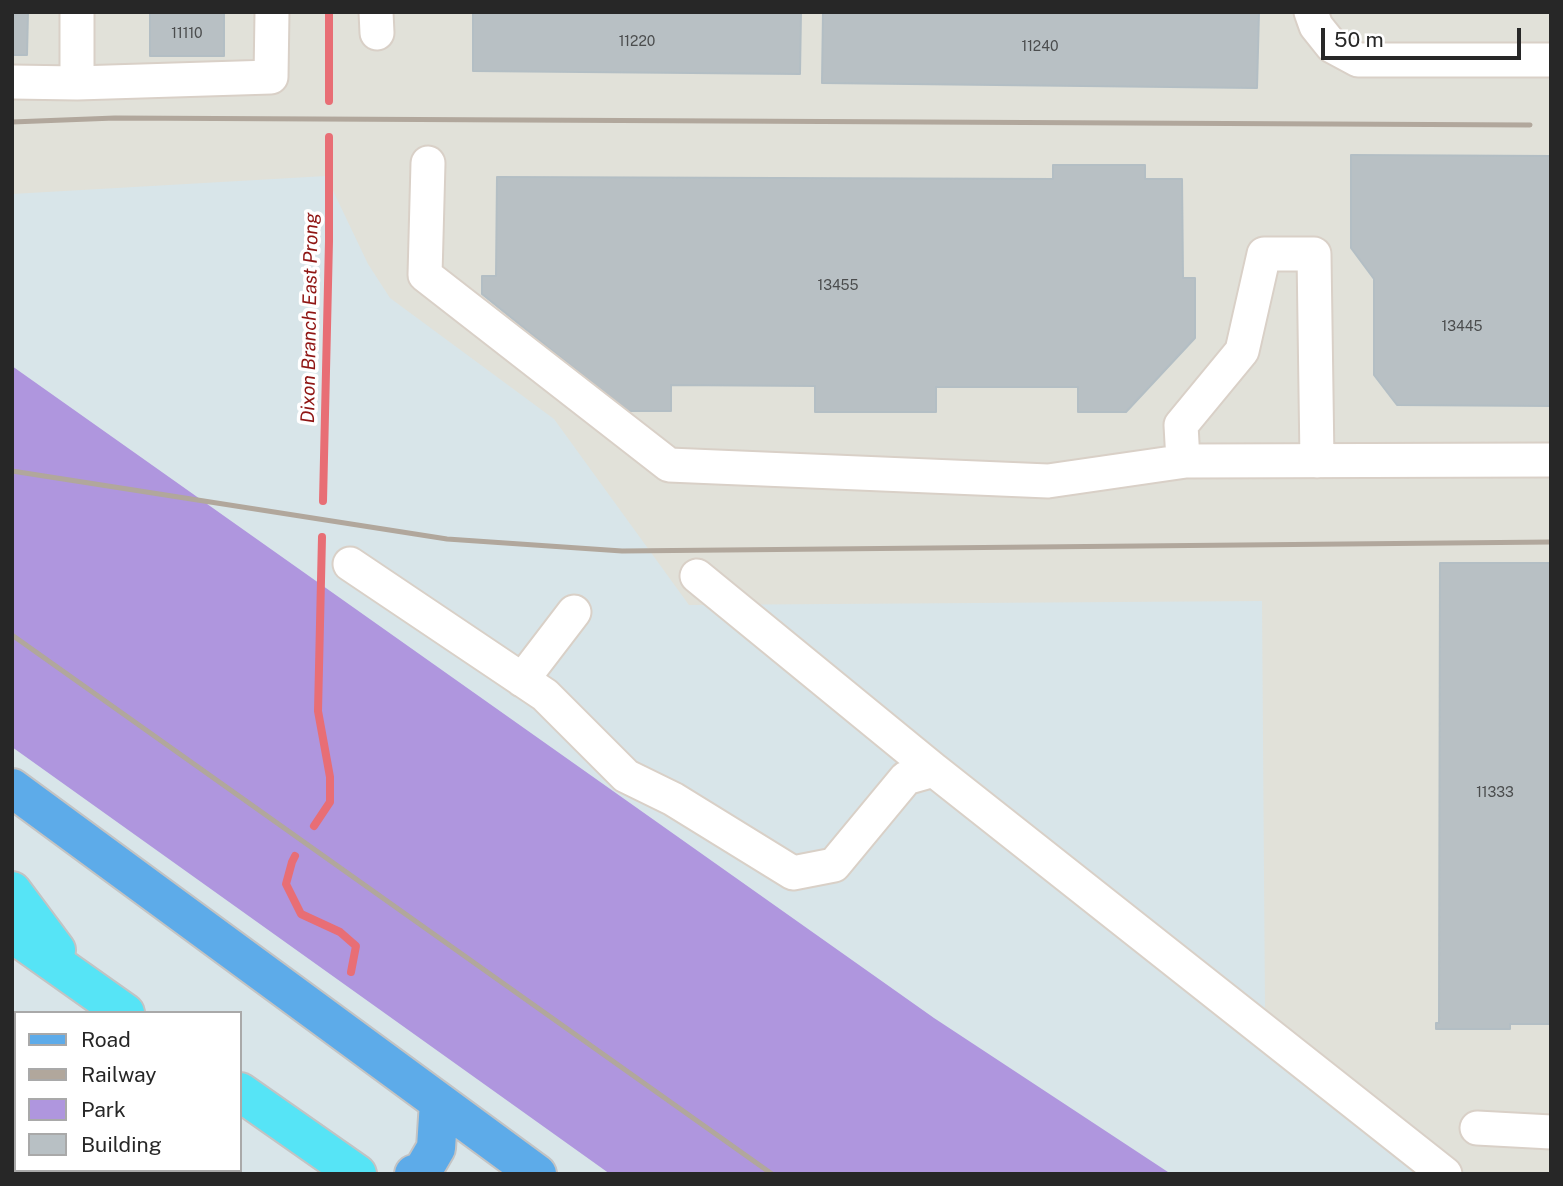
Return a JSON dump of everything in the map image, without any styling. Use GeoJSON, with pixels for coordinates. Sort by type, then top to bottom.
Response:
{"type":"FeatureCollection","features":[{"type":"Feature","properties":{"kind":"highway"},"geometry":{"type":"LineString","coordinates":[[12,891],[78,980]]}},
{"type":"Feature","properties":{"kind":"highway"},"geometry":{"type":"LineString","coordinates":[[12,933],[122,1011]]}},
{"type":"Feature","properties":{"kind":"highway"},"geometry":{"type":"LineString","coordinates":[[242,1094],[345,1165]]}},
{"type":"Feature","properties":{"kind":"main road"},"geometry":{"type":"LineString","coordinates":[[12,788],[537,1174]]}},
{"type":"Feature","properties":{"kind":"main road"},"geometry":{"type":"LineString","coordinates":[[414,1174],[422,1171],[436,1148],[439,1102]]}},
{"type":"Feature","properties":{"kind":"lane"},"geometry":{"type":"LineString","coordinates":[[77,12],[77,83]]}},
{"type":"Feature","properties":{"kind":"lane"},"geometry":{"type":"LineString","coordinates":[[12,82],[77,83],[271,77],[272,12]]}},
{"type":"Feature","properties":{"kind":"lane"},"geometry":{"type":"LineString","coordinates":[[1311,12],[1316,26],[1332,46],[1357,60],[1551,60]]}},
{"type":"Feature","properties":{"kind":"lane"},"geometry":{"type":"LineString","coordinates":[[428,163],[425,275],[669,465],[1048,481],[1183,461],[1551,460]]}},
{"type":"Feature","properties":{"kind":"lane"},"geometry":{"type":"LineString","coordinates":[[1183,461],[1181,425],[1242,351],[1264,254],[1314,254],[1317,461]]}},
{"type":"Feature","properties":{"kind":"lane"},"geometry":{"type":"LineString","coordinates":[[350,564],[545,695],[626,776],[673,799],[793,873],[834,865],[906,778],[934,770]]}},
{"type":"Feature","properties":{"kind":"lane"},"geometry":{"type":"LineString","coordinates":[[696,576],[934,770],[1445,1174]]}},
{"type":"Feature","properties":{"kind":"lane"},"geometry":{"type":"LineString","coordinates":[[522,680],[574,612]]}},
{"type":"Feature","properties":{"kind":"lane"},"geometry":{"type":"LineString","coordinates":[[1477,1128],[1551,1132]]}},
{"type":"Feature","properties":{"kind":"shaded area"},"geometry":{"type":"Polygon","coordinates":[[[12,12],[1551,12],[1551,1174],[1467,1174],[1265,1011],[1262,601],[689,605],[554,419],[390,298],[368,264],[326,176],[12,194],[12,12]]]}},
{"type":"Feature","properties":{"kind":"green space"},"geometry":{"type":"Polygon","coordinates":[[[12,366],[934,1018],[1171,1174],[610,1174],[12,747],[12,366]]]}},
{"type":"Feature","properties":{"kind":"building"},"geometry":{"type":"Polygon","coordinates":[[[12,12],[28,12],[27,55],[12,55],[12,12]]]}},
{"type":"Feature","properties":{"kind":"building"},"geometry":{"type":"Polygon","coordinates":[[[150,12],[224,12],[224,56],[150,56],[150,12]]]}},
{"type":"Feature","properties":{"kind":"building"},"geometry":{"type":"Polygon","coordinates":[[[473,12],[801,12],[800,74],[473,71],[473,12]]]}},
{"type":"Feature","properties":{"kind":"building"},"geometry":{"type":"Polygon","coordinates":[[[823,12],[1259,12],[1257,88],[822,83],[823,12]]]}},
{"type":"Feature","properties":{"kind":"building"},"geometry":{"type":"Polygon","coordinates":[[[1351,155],[1551,156],[1551,406],[1397,405],[1374,375],[1374,279],[1351,248],[1351,155]]]}},
{"type":"Feature","properties":{"kind":"building"},"geometry":{"type":"Polygon","coordinates":[[[1053,165],[1145,165],[1145,179],[1182,179],[1183,278],[1195,278],[1195,338],[1126,412],[1078,412],[1078,387],[936,387],[936,412],[815,412],[815,386],[671,385],[671,411],[627,411],[482,294],[482,276],[496,276],[497,177],[1053,179],[1053,165]]]}},
{"type":"Feature","properties":{"kind":"building"},"geometry":{"type":"Polygon","coordinates":[[[1440,563],[1551,563],[1551,1024],[1510,1024],[1510,1029],[1436,1029],[1436,1023],[1439,1023],[1440,563]]]}},
{"type":"Feature","properties":{"kind":"waterway","name":"Dixon Branch East Prong"},"geometry":{"type":"LineString","coordinates":[[329,12],[329,101]]}},
{"type":"Feature","properties":{"kind":"waterway","name":"Dixon Branch East Prong"},"geometry":{"type":"LineString","coordinates":[[323,501],[329,137]]}},
{"type":"Feature","properties":{"kind":"waterway","name":"Dixon Branch East Prong"},"geometry":{"type":"LineString","coordinates":[[314,826],[330,802],[330,777],[318,711],[322,537]]}},
{"type":"Feature","properties":{"kind":"waterway","name":"Dixon Branch East Prong"},"geometry":{"type":"LineString","coordinates":[[295,856],[286,884],[301,914],[340,932],[356,946],[351,972]]}},
{"type":"Feature","properties":{"kind":"railway"},"geometry":{"type":"LineString","coordinates":[[12,122],[115,118],[1530,125]]}},
{"type":"Feature","properties":{"kind":"railway"},"geometry":{"type":"LineString","coordinates":[[12,471],[447,539],[622,551],[1551,542]]}},
{"type":"Feature","properties":{"kind":"railway"},"geometry":{"type":"LineString","coordinates":[[12,635],[772,1174]]}}]}
